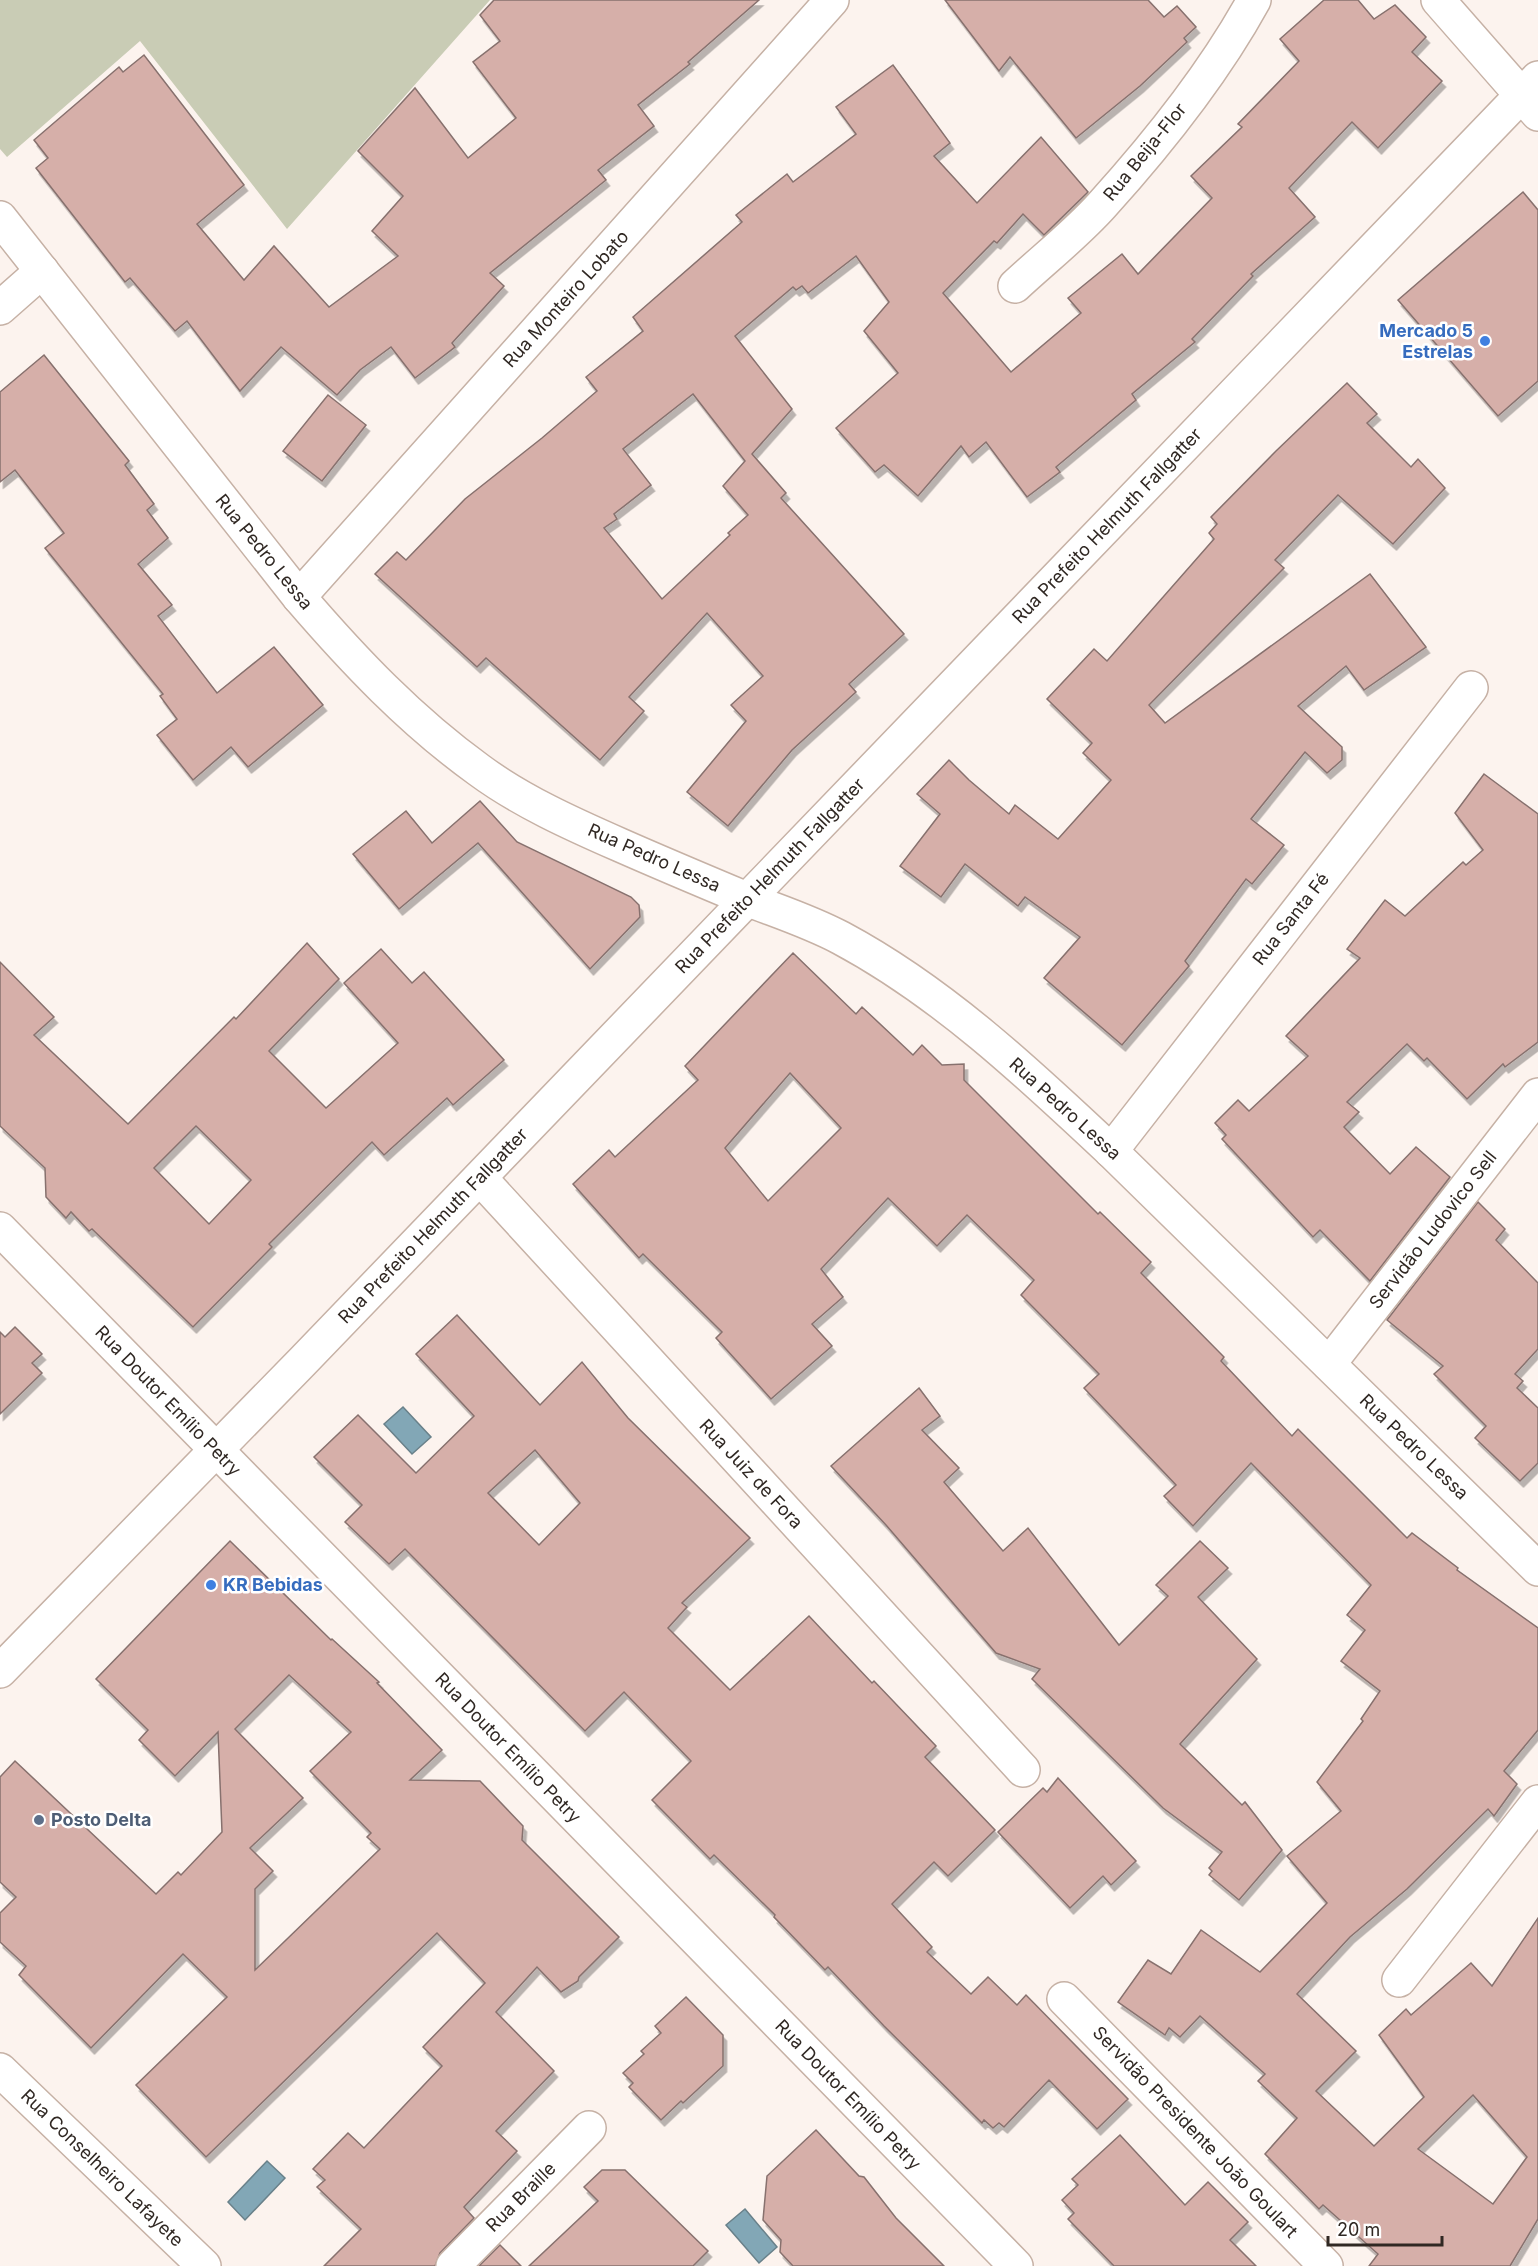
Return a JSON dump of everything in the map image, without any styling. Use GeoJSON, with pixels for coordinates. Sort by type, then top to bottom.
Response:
{"type":"FeatureCollection","features":[{"type":"Feature","properties":{"kind":"street","name":"Rua Monteiro Lobato"},"geometry":{"type":"LineString","coordinates":[[299,597],[832,0]]}},
{"type":"Feature","properties":{"kind":"street","name":"Rua Beija-Flor"},"geometry":{"type":"LineString","coordinates":[[1015,286],[1101,206],[1173,121],[1242,22],[1254,0]]}},
{"type":"Feature","properties":{"kind":"street"},"geometry":{"type":"LineString","coordinates":[[1438,0],[1533,96]]}},
{"type":"Feature","properties":{"kind":"street","name":"Rua Prefeito Helmuth Fallgatter"},"geometry":{"type":"LineString","coordinates":[[0,1671],[748,899],[1533,96]]}},
{"type":"Feature","properties":{"kind":"street","name":"Rua Pedro Lessa"},"geometry":{"type":"LineString","coordinates":[[0,218],[299,597],[345,650],[386,692],[434,735],[481,771],[529,800],[609,840],[811,923],[843,939],[914,983],[967,1023],[1039,1083],[1111,1151],[1538,1569]]}},
{"type":"Feature","properties":{"kind":"street"},"geometry":{"type":"LineString","coordinates":[[0,308],[42,271]]}},
{"type":"Feature","properties":{"kind":"street","name":"Rua Santa Fé"},"geometry":{"type":"LineString","coordinates":[[1111,1151],[1471,688]]}},
{"type":"Feature","properties":{"kind":"street","name":"Servidão Ludovico Sell"},"geometry":{"type":"LineString","coordinates":[[1329,1364],[1538,1095]]}},
{"type":"Feature","properties":{"kind":"street","name":"Rua Juiz de Fora"},"geometry":{"type":"LineString","coordinates":[[480,1178],[1023,1770]]}},
{"type":"Feature","properties":{"kind":"street","name":"Rua Doutor Emílio Petry"},"geometry":{"type":"LineString","coordinates":[[0,1229],[1016,2266]]}},
{"type":"Feature","properties":{"kind":"street"},"geometry":{"type":"LineString","coordinates":[[1399,1980],[1538,1802]]}},
{"type":"Feature","properties":{"kind":"street","name":"Servidão Presidente João Goulart"},"geometry":{"type":"LineString","coordinates":[[1064,1999],[1326,2266]]}},
{"type":"Feature","properties":{"kind":"street","name":"Rua Conselheiro Lafayete"},"geometry":{"type":"LineString","coordinates":[[0,2070],[204,2266]]}},
{"type":"Feature","properties":{"kind":"street","name":"Rua Braille"},"geometry":{"type":"LineString","coordinates":[[453,2266],[589,2128]]}},
{"type":"Feature","properties":{"kind":"green space"},"geometry":{"type":"Polygon","coordinates":[[[0,0],[490,0],[287,229],[140,41],[7,157],[0,149],[0,0]]]}},
{"type":"Feature","properties":{"kind":"water"},"geometry":{"type":"Polygon","coordinates":[[[403,1407],[431,1437],[412,1454],[384,1424],[403,1407]]]}},
{"type":"Feature","properties":{"kind":"water"},"geometry":{"type":"Polygon","coordinates":[[[267,2161],[285,2178],[245,2220],[228,2202],[267,2161]]]}},
{"type":"Feature","properties":{"kind":"water"},"geometry":{"type":"Polygon","coordinates":[[[745,2209],[777,2247],[759,2263],[726,2225],[745,2209]]]}},
{"type":"Feature","properties":{"kind":"building"},"geometry":{"type":"Polygon","coordinates":[[[494,0],[759,0],[688,62],[690,64],[638,105],[654,126],[598,170],[606,180],[490,273],[504,286],[452,343],[455,347],[415,378],[391,347],[360,370],[337,395],[281,347],[240,391],[187,321],[175,331],[130,278],[125,282],[36,168],[48,158],[34,140],[119,67],[123,72],[144,55],[244,185],[197,224],[244,280],[274,246],[329,307],[398,256],[372,231],[403,196],[358,151],[415,88],[468,158],[516,118],[473,62],[500,41],[480,15],[494,0]]]}},
{"type":"Feature","properties":{"kind":"building"},"geometry":{"type":"Polygon","coordinates":[[[945,0],[1148,0],[1164,17],[1177,6],[1196,27],[1184,38],[1187,42],[1140,86],[1076,138],[1010,57],[999,71],[945,0]]]}},
{"type":"Feature","properties":{"kind":"building"},"geometry":{"type":"Polygon","coordinates":[[[1324,0],[1358,0],[1374,19],[1395,5],[1426,37],[1412,52],[1442,81],[1378,148],[1352,122],[1289,188],[1315,217],[1251,274],[1253,276],[1192,339],[1195,342],[1132,394],[1136,400],[1056,467],[1060,472],[1027,497],[986,442],[969,457],[961,446],[918,496],[884,465],[875,472],[836,428],[898,373],[864,331],[889,302],[856,256],[808,293],[802,286],[796,290],[793,287],[735,336],[792,409],[752,454],[786,493],[781,498],[904,634],[849,684],[856,692],[792,750],[728,826],[687,792],[746,721],[731,705],[763,676],[707,613],[629,697],[644,711],[600,760],[486,658],[477,667],[375,574],[397,552],[406,560],[465,499],[597,391],[586,377],[643,331],[633,317],[742,222],[736,215],[787,174],[793,182],[856,134],[836,107],[893,65],[950,143],[934,156],[977,203],[1041,137],[1088,192],[1044,235],[1023,214],[997,243],[994,241],[943,293],[1011,372],[1081,313],[1068,298],[1122,254],[1138,274],[1212,198],[1191,176],[1242,127],[1238,124],[1299,61],[1280,39],[1324,0]],[[693,394],[623,449],[651,485],[614,514],[617,519],[604,528],[662,599],[748,515],[723,486],[745,461],[693,394]]]}},
{"type":"Feature","properties":{"kind":"building","name":"Mercado 5 Estrelas"},"geometry":{"type":"Polygon","coordinates":[[[1523,192],[1538,210],[1538,381],[1498,416],[1398,300],[1523,192]]]}},
{"type":"Feature","properties":{"kind":"building"},"geometry":{"type":"Polygon","coordinates":[[[44,355],[129,461],[125,465],[154,504],[147,510],[168,538],[138,564],[172,605],[158,616],[217,693],[274,647],[323,705],[248,767],[231,747],[193,780],[157,735],[177,719],[160,696],[163,694],[45,548],[64,533],[15,470],[0,482],[0,392],[44,355]]]}},
{"type":"Feature","properties":{"kind":"building"},"geometry":{"type":"Polygon","coordinates":[[[1347,383],[1377,414],[1367,423],[1411,467],[1418,459],[1445,488],[1393,544],[1338,495],[1275,560],[1284,568],[1149,705],[1165,723],[1370,574],[1426,647],[1364,690],[1346,666],[1298,706],[1342,747],[1342,760],[1327,773],[1305,752],[1251,819],[1284,845],[1252,884],[1246,879],[1185,961],[1189,966],[1122,1045],[1044,978],[1080,937],[1025,897],[1018,906],[965,864],[941,897],[900,866],[940,814],[917,794],[949,760],[1009,814],[1015,805],[1058,839],[1111,780],[1083,753],[1092,743],[1047,699],[1094,649],[1107,661],[1214,539],[1209,533],[1217,524],[1211,517],[1347,383]]]}},
{"type":"Feature","properties":{"kind":"building"},"geometry":{"type":"Polygon","coordinates":[[[328,395],[366,425],[322,481],[283,451],[328,395]]]}},
{"type":"Feature","properties":{"kind":"building"},"geometry":{"type":"Polygon","coordinates":[[[1484,774],[1538,814],[1538,1042],[1505,1067],[1503,1064],[1467,1099],[1427,1058],[1424,1061],[1407,1044],[1347,1102],[1359,1112],[1344,1127],[1390,1174],[1416,1147],[1450,1177],[1370,1281],[1320,1230],[1313,1237],[1222,1139],[1226,1135],[1215,1123],[1238,1100],[1249,1111],[1308,1056],[1286,1036],[1360,958],[1347,949],[1385,900],[1405,916],[1463,862],[1466,865],[1483,850],[1455,813],[1484,774]]]}},
{"type":"Feature","properties":{"kind":"building"},"geometry":{"type":"Polygon","coordinates":[[[480,801],[517,842],[631,897],[639,905],[640,917],[590,969],[478,843],[399,909],[353,854],[406,811],[432,843],[480,801]]]}},
{"type":"Feature","properties":{"kind":"building"},"geometry":{"type":"Polygon","coordinates":[[[307,943],[339,979],[269,1051],[326,1108],[398,1043],[344,983],[381,949],[412,983],[424,972],[504,1060],[453,1105],[447,1098],[384,1155],[372,1142],[269,1244],[272,1247],[193,1327],[92,1229],[89,1231],[71,1212],[66,1218],[46,1197],[45,1168],[0,1126],[0,962],[54,1017],[34,1035],[128,1124],[234,1017],[236,1019],[307,943]],[[196,1126],[154,1168],[209,1224],[251,1180],[196,1126]]]}},
{"type":"Feature","properties":{"kind":"building"},"geometry":{"type":"Polygon","coordinates":[[[793,953],[856,1014],[862,1007],[913,1055],[922,1045],[942,1065],[964,1064],[964,1080],[1098,1214],[1100,1212],[1151,1262],[1141,1273],[1224,1357],[1221,1361],[1292,1436],[1298,1429],[1407,1538],[1412,1533],[1458,1568],[1457,1570],[1538,1628],[1538,1730],[1504,1771],[1517,1784],[1494,1816],[1488,1809],[1407,1889],[1350,1937],[1297,1994],[1356,2051],[1316,2091],[1374,2146],[1424,2097],[1379,2035],[1406,2009],[1411,2015],[1471,1963],[1492,1986],[1538,1918],[1538,2219],[1510,2266],[1369,2266],[1378,2254],[1323,2205],[1319,2209],[1265,2154],[1297,2118],[1258,2081],[1265,2074],[1200,2016],[1180,2037],[1169,2028],[1165,2035],[1118,2002],[1148,1960],[1171,1974],[1201,1930],[1260,1972],[1327,1903],[1287,1856],[1341,1811],[1317,1782],[1363,1721],[1361,1719],[1380,1691],[1341,1661],[1365,1630],[1347,1615],[1371,1585],[1251,1463],[1193,1526],[1164,1496],[1176,1485],[1084,1388],[1099,1374],[1021,1295],[1034,1280],[967,1215],[937,1246],[888,1198],[821,1269],[843,1297],[812,1324],[832,1346],[771,1399],[716,1338],[722,1332],[643,1254],[639,1258],[573,1184],[609,1150],[615,1157],[698,1080],[685,1066],[793,953]],[[790,1073],[725,1148],[768,1201],[841,1128],[790,1073]],[[1473,2095],[1418,2149],[1493,2204],[1527,2157],[1473,2095]]]}},
{"type":"Feature","properties":{"kind":"building"},"geometry":{"type":"Polygon","coordinates":[[[1478,1202],[1505,1229],[1496,1240],[1538,1283],[1538,1349],[1515,1374],[1523,1381],[1517,1388],[1538,1408],[1538,1463],[1520,1481],[1475,1438],[1486,1426],[1434,1374],[1443,1366],[1387,1320],[1478,1202]]]}},
{"type":"Feature","properties":{"kind":"building"},"geometry":{"type":"Polygon","coordinates":[[[457,1315],[540,1405],[582,1362],[628,1418],[750,1538],[682,1603],[687,1607],[668,1628],[730,1690],[809,1616],[936,1746],[925,1757],[995,1830],[948,1876],[934,1862],[892,1904],[932,1947],[927,1952],[971,1994],[988,1977],[1017,2005],[1026,1995],[1128,2099],[1097,2129],[1049,2080],[1004,2127],[999,2123],[993,2128],[984,2120],[982,2123],[828,1967],[825,1970],[774,1917],[775,1915],[714,1855],[710,1859],[652,1800],[691,1761],[624,1692],[585,1731],[405,1549],[389,1564],[345,1522],[362,1505],[314,1457],[358,1415],[416,1473],[474,1416],[416,1354],[457,1315]],[[535,1450],[488,1493],[539,1545],[580,1503],[535,1450]]]}},
{"type":"Feature","properties":{"kind":"building"},"geometry":{"type":"Polygon","coordinates":[[[15,1327],[42,1354],[32,1363],[42,1373],[0,1414],[0,1332],[5,1337],[15,1327]]]}},
{"type":"Feature","properties":{"kind":"building"},"geometry":{"type":"Polygon","coordinates":[[[919,1388],[940,1416],[922,1430],[959,1468],[944,1482],[1003,1551],[1028,1528],[1119,1645],[1168,1596],[1156,1585],[1200,1541],[1228,1568],[1198,1597],[1257,1659],[1180,1744],[1242,1805],[1245,1802],[1282,1850],[1239,1900],[1209,1875],[1212,1871],[1209,1868],[1222,1852],[1163,1808],[1032,1679],[1040,1669],[996,1653],[886,1525],[831,1466],[919,1388]]]}},
{"type":"Feature","properties":{"kind":"building"},"geometry":{"type":"Polygon","coordinates":[[[230,1541],[331,1640],[379,1682],[377,1683],[442,1750],[410,1780],[480,1781],[523,1826],[522,1840],[619,1937],[579,1977],[578,1981],[561,1992],[537,1967],[496,2012],[554,2071],[496,2131],[517,2151],[464,2207],[474,2218],[440,2253],[435,2266],[324,2266],[361,2229],[317,2187],[325,2180],[313,2169],[348,2133],[364,2148],[442,2066],[423,2047],[485,1983],[437,1933],[206,2157],[136,2085],[227,1997],[183,1954],[91,2048],[19,1975],[26,1966],[0,1942],[0,1913],[16,1897],[0,1882],[0,1777],[15,1761],[156,1894],[178,1872],[181,1875],[222,1832],[218,1732],[175,1776],[139,1740],[148,1730],[96,1679],[230,1541]],[[289,1675],[235,1729],[303,1798],[250,1848],[273,1871],[255,1889],[255,1970],[380,1849],[367,1837],[371,1833],[310,1771],[351,1732],[289,1675]]]}},
{"type":"Feature","properties":{"kind":"building"},"geometry":{"type":"Polygon","coordinates":[[[1058,1778],[1136,1861],[1111,1885],[1103,1876],[1070,1908],[998,1832],[1043,1788],[1047,1792],[1058,1778]]]}},
{"type":"Feature","properties":{"kind":"building"},"geometry":{"type":"Polygon","coordinates":[[[686,1997],[723,2035],[723,2066],[661,2120],[629,2087],[633,2083],[623,2073],[644,2054],[641,2051],[661,2033],[655,2026],[686,1997]]]}},
{"type":"Feature","properties":{"kind":"building"},"geometry":{"type":"Polygon","coordinates":[[[816,2130],[859,2176],[864,2177],[896,2218],[944,2266],[793,2266],[780,2252],[781,2240],[763,2220],[767,2176],[816,2130]]]}},
{"type":"Feature","properties":{"kind":"building"},"geometry":{"type":"Polygon","coordinates":[[[1120,2135],[1185,2205],[1208,2182],[1248,2222],[1230,2240],[1256,2266],[1114,2266],[1068,2219],[1074,2213],[1062,2200],[1078,2185],[1072,2179],[1120,2135]]]}},
{"type":"Feature","properties":{"kind":"building"},"geometry":{"type":"Polygon","coordinates":[[[602,2170],[625,2170],[708,2251],[693,2266],[529,2266],[598,2201],[584,2187],[602,2170]]]}},
{"type":"Feature","properties":{"kind":"building"},"geometry":{"type":"Polygon","coordinates":[[[500,2245],[521,2266],[479,2266],[500,2245]]]}},
{"type":"Feature","properties":{"kind":"place","name":"Mercado 5 Estrelas"},"geometry":{"type":"Point","coordinates":[1485,341]}},
{"type":"Feature","properties":{"kind":"place","name":"KR Bebidas"},"geometry":{"type":"Point","coordinates":[211,1585]}},
{"type":"Feature","properties":{"kind":"place","name":"Posto Delta"},"geometry":{"type":"Point","coordinates":[39,1820]}}]}
